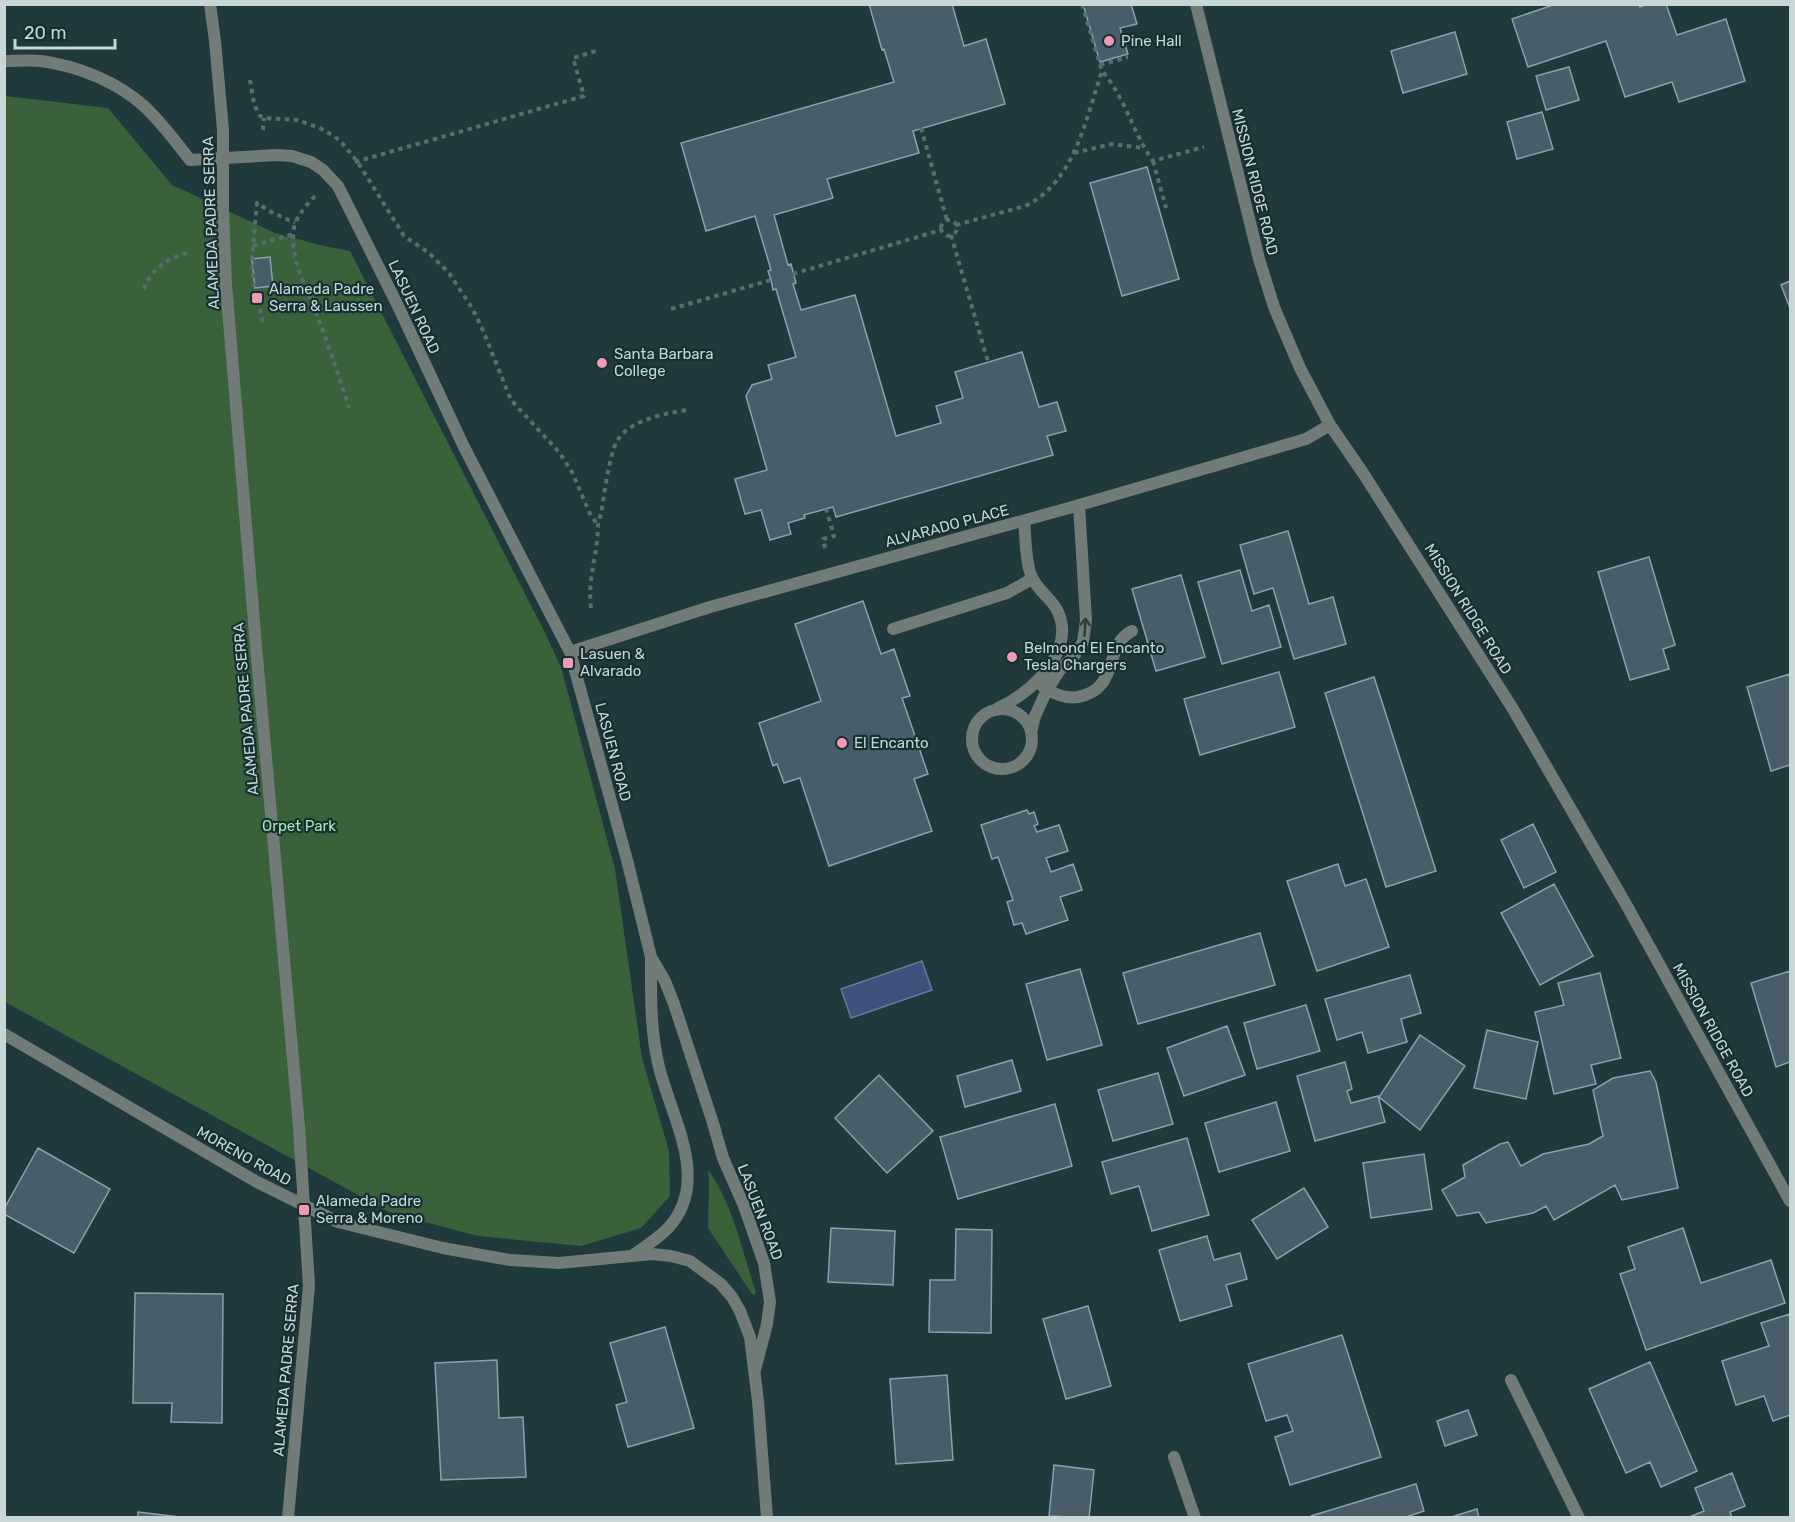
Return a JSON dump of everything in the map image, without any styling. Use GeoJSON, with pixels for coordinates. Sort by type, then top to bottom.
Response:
{"type":"FeatureCollection","features":[{"type":"Feature","properties":{"kind":"street","name":"ALAMEDA PADRE SERRA"},"geometry":{"type":"LineString","coordinates":[[210,4],[222,119],[226,285],[255,646],[299,1127],[309,1286],[288,1518]]}},
{"type":"Feature","properties":{"kind":"street","name":"MISSION RIDGE ROAD"},"geometry":{"type":"LineString","coordinates":[[1196,4],[1243,197],[1274,307],[1300,368],[1330,425],[1513,709],[1633,917],[1791,1201]]}},
{"type":"Feature","properties":{"kind":"street","name":"LASUEN ROAD"},"geometry":{"type":"LineString","coordinates":[[4,61],[41,61],[63,65],[107,81],[144,107],[190,160],[292,156],[311,162],[333,180],[344,196],[464,447],[570,652],[651,957],[665,981],[674,1004],[723,1158],[744,1206],[764,1263],[770,1302],[767,1324],[755,1370]]}},
{"type":"Feature","properties":{"kind":"street","name":"ALVARADO PLACE"},"geometry":{"type":"LineString","coordinates":[[570,652],[710,607],[1024,521],[1306,439],[1330,425]]}},
{"type":"Feature","properties":{"kind":"street"},"geometry":{"type":"LineString","coordinates":[[1031,733],[1035,716],[1047,690],[1083,642],[1085,631],[1079,505]]}},
{"type":"Feature","properties":{"kind":"street"},"geometry":{"type":"LineString","coordinates":[[998,708],[1010,709],[1020,714],[1031,733],[1032,744],[1028,755],[1020,763],[1010,768],[999,769],[979,760],[971,739],[973,728],[988,712],[1005,705],[1044,675],[1056,656],[1062,635],[1062,622],[1058,611],[1052,600],[1032,579],[1029,570],[1024,521]]}},
{"type":"Feature","properties":{"kind":"street"},"geometry":{"type":"LineString","coordinates":[[893,629],[1007,592],[1032,579]]}},
{"type":"Feature","properties":{"kind":"street"},"geometry":{"type":"LineString","coordinates":[[1036,682],[1059,696],[1068,698],[1093,692],[1108,674],[1118,643],[1122,637],[1132,631]]}},
{"type":"Feature","properties":{"kind":"street"},"geometry":{"type":"LineString","coordinates":[[632,1255],[671,1225],[678,1216],[689,1183],[685,1151],[656,1054],[651,998],[651,957]]}},
{"type":"Feature","properties":{"kind":"street","name":"MORENO ROAD"},"geometry":{"type":"LineString","coordinates":[[4,1034],[247,1177],[338,1222],[443,1248],[510,1260],[559,1263],[632,1255]]}},
{"type":"Feature","properties":{"kind":"street","name":"LASUEN ROAD"},"geometry":{"type":"LineString","coordinates":[[632,1255],[652,1254],[690,1261],[720,1284],[732,1297],[750,1337],[755,1370],[767,1518]]}},
{"type":"Feature","properties":{"kind":"street"},"geometry":{"type":"LineString","coordinates":[[1511,1380],[1579,1518]]}},
{"type":"Feature","properties":{"kind":"street"},"geometry":{"type":"LineString","coordinates":[[1174,1457],[1195,1518]]}},
{"type":"Feature","properties":{"kind":"path"},"geometry":{"type":"LineString","coordinates":[[956,225],[1032,203],[1049,189],[1074,154],[1102,71],[1082,4]]}},
{"type":"Feature","properties":{"kind":"path"},"geometry":{"type":"LineString","coordinates":[[363,159],[584,96],[573,58],[596,51]]}},
{"type":"Feature","properties":{"kind":"path"},"geometry":{"type":"LineString","coordinates":[[1101,65],[1128,57]]}},
{"type":"Feature","properties":{"kind":"path"},"geometry":{"type":"LineString","coordinates":[[1102,71],[1120,98],[1144,148],[1153,161],[1166,208]]}},
{"type":"Feature","properties":{"kind":"path"},"geometry":{"type":"LineString","coordinates":[[250,80],[254,104],[259,116],[307,123],[321,128],[342,143],[357,161],[404,236],[429,253],[449,273],[483,328],[511,400],[559,452],[572,472],[590,514],[597,524]]}},
{"type":"Feature","properties":{"kind":"path"},"geometry":{"type":"LineString","coordinates":[[263,130],[264,118]]}},
{"type":"Feature","properties":{"kind":"path"},"geometry":{"type":"LineString","coordinates":[[921,128],[946,220]]}},
{"type":"Feature","properties":{"kind":"path"},"geometry":{"type":"LineString","coordinates":[[1074,154],[1112,144],[1144,148]]}},
{"type":"Feature","properties":{"kind":"path"},"geometry":{"type":"LineString","coordinates":[[1153,161],[1204,147]]}},
{"type":"Feature","properties":{"kind":"path"},"geometry":{"type":"LineString","coordinates":[[333,180],[314,197],[295,223],[294,252],[299,272],[324,333],[349,408]]}},
{"type":"Feature","properties":{"kind":"path"},"geometry":{"type":"LineString","coordinates":[[262,322],[253,278],[252,257],[257,203],[295,223]]}},
{"type":"Feature","properties":{"kind":"path"},"geometry":{"type":"LineString","coordinates":[[941,230],[951,235],[956,231],[956,225],[946,220]]}},
{"type":"Feature","properties":{"kind":"path"},"geometry":{"type":"LineString","coordinates":[[941,230],[946,220]]}},
{"type":"Feature","properties":{"kind":"path"},"geometry":{"type":"LineString","coordinates":[[793,274],[941,230]]}},
{"type":"Feature","properties":{"kind":"path"},"geometry":{"type":"LineString","coordinates":[[246,248],[293,234]]}},
{"type":"Feature","properties":{"kind":"path"},"geometry":{"type":"LineString","coordinates":[[951,235],[988,362]]}},
{"type":"Feature","properties":{"kind":"path"},"geometry":{"type":"LineString","coordinates":[[144,289],[154,270],[173,258],[187,253]]}},
{"type":"Feature","properties":{"kind":"path"},"geometry":{"type":"LineString","coordinates":[[671,309],[771,280]]}},
{"type":"Feature","properties":{"kind":"path"},"geometry":{"type":"LineString","coordinates":[[591,608],[589,587],[597,539],[597,524],[613,451],[619,438],[644,420],[688,410]]}},
{"type":"Feature","properties":{"kind":"path"},"geometry":{"type":"LineString","coordinates":[[825,548],[823,539],[834,536],[826,509]]}},
{"type":"Feature","properties":{"kind":"green space","name":"Orpet Park"},"geometry":{"type":"Polygon","coordinates":[[[5,96],[108,108],[172,185],[275,233],[350,251],[561,667],[615,869],[642,1058],[669,1151],[670,1196],[641,1228],[581,1246],[478,1236],[391,1213],[5,1002],[5,96]]]}},
{"type":"Feature","properties":{"kind":"green space"},"geometry":{"type":"Polygon","coordinates":[[[708,1170],[724,1197],[736,1228],[756,1292],[754,1295],[708,1228],[708,1170]]]}},
{"type":"Feature","properties":{"kind":"water"},"geometry":{"type":"Polygon","coordinates":[[[922,961],[932,990],[851,1018],[841,989],[922,961]]]}},
{"type":"Feature","properties":{"kind":"building"},"geometry":{"type":"Polygon","coordinates":[[[869,4],[952,4],[964,46],[986,39],[1005,104],[913,131],[919,153],[827,179],[833,198],[774,215],[788,265],[791,264],[796,283],[793,284],[801,310],[855,295],[896,436],[941,423],[936,406],[963,398],[955,372],[1022,352],[1039,407],[1057,402],[1066,431],[1047,436],[1053,455],[836,517],[833,507],[804,515],[805,518],[788,523],[791,534],[770,540],[761,510],[745,514],[735,479],[767,470],[746,396],[752,385],[772,379],[768,365],[796,357],[776,289],[773,290],[768,271],[771,270],[755,216],[706,231],[681,143],[894,82],[869,4]]]}},
{"type":"Feature","properties":{"kind":"building","name":"Pine Hall"},"geometry":{"type":"Polygon","coordinates":[[[1083,4],[1131,4],[1137,24],[1120,28],[1128,54],[1100,62],[1083,4]]]}},
{"type":"Feature","properties":{"kind":"building"},"geometry":{"type":"Polygon","coordinates":[[[1556,4],[1639,4],[1640,7],[1648,4],[1666,4],[1677,35],[1726,19],[1745,81],[1679,102],[1672,82],[1625,97],[1606,41],[1528,67],[1512,19],[1556,4]]]}},
{"type":"Feature","properties":{"kind":"building"},"geometry":{"type":"Polygon","coordinates":[[[1455,32],[1467,74],[1403,93],[1391,51],[1455,32]]]}},
{"type":"Feature","properties":{"kind":"building"},"geometry":{"type":"Polygon","coordinates":[[[1569,67],[1579,100],[1546,110],[1536,76],[1569,67]]]}},
{"type":"Feature","properties":{"kind":"building"},"geometry":{"type":"Polygon","coordinates":[[[1542,112],[1553,149],[1517,159],[1507,122],[1542,112]]]}},
{"type":"Feature","properties":{"kind":"building"},"geometry":{"type":"Polygon","coordinates":[[[1147,167],[1179,279],[1122,296],[1090,183],[1147,167]]]}},
{"type":"Feature","properties":{"kind":"building"},"geometry":{"type":"Polygon","coordinates":[[[270,257],[273,286],[255,288],[252,259],[270,257]]]}},
{"type":"Feature","properties":{"kind":"building"},"geometry":{"type":"Polygon","coordinates":[[[1790,281],[1790,308],[1781,285],[1790,281]]]}},
{"type":"Feature","properties":{"kind":"building"},"geometry":{"type":"Polygon","coordinates":[[[1288,531],[1309,604],[1333,597],[1346,644],[1294,659],[1273,588],[1254,594],[1240,545],[1288,531]]]}},
{"type":"Feature","properties":{"kind":"building"},"geometry":{"type":"Polygon","coordinates":[[[1649,557],[1675,645],[1663,649],[1669,669],[1630,680],[1598,572],[1649,557]]]}},
{"type":"Feature","properties":{"kind":"building"},"geometry":{"type":"Polygon","coordinates":[[[1240,570],[1252,611],[1269,605],[1281,647],[1222,664],[1198,582],[1240,570]]]}},
{"type":"Feature","properties":{"kind":"building"},"geometry":{"type":"Polygon","coordinates":[[[1181,575],[1205,657],[1156,671],[1132,589],[1181,575]]]}},
{"type":"Feature","properties":{"kind":"building","name":"El Encanto"},"geometry":{"type":"Polygon","coordinates":[[[863,601],[881,654],[894,649],[910,696],[902,698],[928,774],[914,779],[932,831],[829,866],[800,778],[784,783],[777,764],[773,766],[759,723],[821,701],[795,624],[863,601]]]}},
{"type":"Feature","properties":{"kind":"building"},"geometry":{"type":"Polygon","coordinates":[[[1279,672],[1295,727],[1200,755],[1184,699],[1279,672]]]}},
{"type":"Feature","properties":{"kind":"building"},"geometry":{"type":"Polygon","coordinates":[[[1790,674],[1790,765],[1771,771],[1747,687],[1790,674]]]}},
{"type":"Feature","properties":{"kind":"building"},"geometry":{"type":"Polygon","coordinates":[[[1374,677],[1436,871],[1386,887],[1325,693],[1374,677]]]}},
{"type":"Feature","properties":{"kind":"building"},"geometry":{"type":"Polygon","coordinates":[[[1027,810],[1029,814],[1034,812],[1038,824],[1034,826],[1037,832],[1059,825],[1068,851],[1046,858],[1051,872],[1073,864],[1082,890],[1060,897],[1068,920],[1026,934],[1022,923],[1014,925],[1007,902],[1013,900],[998,857],[992,859],[981,825],[1027,810]]]}},
{"type":"Feature","properties":{"kind":"building"},"geometry":{"type":"Polygon","coordinates":[[[1533,824],[1556,872],[1524,888],[1501,840],[1533,824]]]}},
{"type":"Feature","properties":{"kind":"building"},"geometry":{"type":"Polygon","coordinates":[[[1338,864],[1345,886],[1366,879],[1389,947],[1317,971],[1287,881],[1338,864]]]}},
{"type":"Feature","properties":{"kind":"building"},"geometry":{"type":"Polygon","coordinates":[[[1554,884],[1593,956],[1540,985],[1501,913],[1554,884]]]}},
{"type":"Feature","properties":{"kind":"building"},"geometry":{"type":"Polygon","coordinates":[[[1260,933],[1275,985],[1138,1024],[1123,973],[1260,933]]]}},
{"type":"Feature","properties":{"kind":"building"},"geometry":{"type":"Polygon","coordinates":[[[1080,969],[1102,1045],[1047,1060],[1026,984],[1080,969]]]}},
{"type":"Feature","properties":{"kind":"building"},"geometry":{"type":"Polygon","coordinates":[[[1790,971],[1790,1062],[1776,1067],[1751,983],[1790,971]]]}},
{"type":"Feature","properties":{"kind":"building"},"geometry":{"type":"Polygon","coordinates":[[[1600,973],[1621,1058],[1591,1065],[1596,1084],[1554,1094],[1535,1012],[1564,1005],[1558,983],[1600,973]]]}},
{"type":"Feature","properties":{"kind":"building"},"geometry":{"type":"Polygon","coordinates":[[[1410,975],[1421,1013],[1401,1019],[1407,1042],[1368,1053],[1362,1032],[1337,1040],[1325,999],[1410,975]]]}},
{"type":"Feature","properties":{"kind":"building"},"geometry":{"type":"Polygon","coordinates":[[[1306,1005],[1320,1051],[1257,1069],[1244,1023],[1306,1005]]]}},
{"type":"Feature","properties":{"kind":"building"},"geometry":{"type":"Polygon","coordinates":[[[1227,1026],[1245,1075],[1184,1096],[1167,1048],[1227,1026]]]}},
{"type":"Feature","properties":{"kind":"building"},"geometry":{"type":"Polygon","coordinates":[[[1487,1030],[1538,1042],[1526,1099],[1474,1088],[1487,1030]]]}},
{"type":"Feature","properties":{"kind":"building"},"geometry":{"type":"Polygon","coordinates":[[[1420,1035],[1465,1066],[1420,1130],[1379,1097],[1420,1035]]]}},
{"type":"Feature","properties":{"kind":"building"},"geometry":{"type":"Polygon","coordinates":[[[1012,1060],[1021,1091],[965,1107],[957,1076],[1012,1060]]]}},
{"type":"Feature","properties":{"kind":"building"},"geometry":{"type":"Polygon","coordinates":[[[1345,1062],[1352,1089],[1347,1091],[1351,1103],[1378,1096],[1385,1122],[1315,1141],[1297,1076],[1345,1062]]]}},
{"type":"Feature","properties":{"kind":"building"},"geometry":{"type":"Polygon","coordinates":[[[1650,1071],[1656,1082],[1678,1188],[1622,1200],[1615,1185],[1554,1220],[1546,1206],[1533,1213],[1486,1223],[1479,1212],[1457,1216],[1442,1190],[1465,1177],[1463,1165],[1500,1144],[1508,1142],[1521,1166],[1543,1154],[1589,1144],[1603,1136],[1593,1090],[1613,1078],[1650,1071]]]}},
{"type":"Feature","properties":{"kind":"building"},"geometry":{"type":"Polygon","coordinates":[[[1158,1073],[1173,1124],[1113,1141],[1098,1090],[1158,1073]]]}},
{"type":"Feature","properties":{"kind":"building"},"geometry":{"type":"Polygon","coordinates":[[[879,1075],[933,1131],[887,1173],[835,1118],[879,1075]]]}},
{"type":"Feature","properties":{"kind":"building"},"geometry":{"type":"Polygon","coordinates":[[[1276,1102],[1290,1151],[1219,1172],[1205,1123],[1276,1102]]]}},
{"type":"Feature","properties":{"kind":"building"},"geometry":{"type":"Polygon","coordinates":[[[1055,1104],[1072,1166],[958,1199],[940,1137],[1055,1104]]]}},
{"type":"Feature","properties":{"kind":"building"},"geometry":{"type":"Polygon","coordinates":[[[1187,1138],[1209,1215],[1152,1231],[1139,1186],[1111,1194],[1102,1162],[1187,1138]]]}},
{"type":"Feature","properties":{"kind":"building"},"geometry":{"type":"Polygon","coordinates":[[[38,1148],[110,1189],[74,1253],[4,1214],[4,1209],[38,1148]]]}},
{"type":"Feature","properties":{"kind":"building"},"geometry":{"type":"Polygon","coordinates":[[[1424,1154],[1432,1209],[1371,1218],[1363,1163],[1424,1154]]]}},
{"type":"Feature","properties":{"kind":"building"},"geometry":{"type":"Polygon","coordinates":[[[1304,1188],[1328,1227],[1277,1259],[1252,1220],[1304,1188]]]}},
{"type":"Feature","properties":{"kind":"building"},"geometry":{"type":"Polygon","coordinates":[[[831,1228],[895,1231],[893,1285],[828,1282],[831,1228]]]}},
{"type":"Feature","properties":{"kind":"building"},"geometry":{"type":"Polygon","coordinates":[[[1683,1228],[1701,1283],[1771,1260],[1785,1303],[1646,1350],[1620,1274],[1635,1269],[1628,1247],[1683,1228]]]}},
{"type":"Feature","properties":{"kind":"building"},"geometry":{"type":"Polygon","coordinates":[[[956,1229],[992,1230],[991,1333],[929,1332],[930,1280],[955,1280],[956,1229]]]}},
{"type":"Feature","properties":{"kind":"building"},"geometry":{"type":"Polygon","coordinates":[[[1207,1236],[1214,1260],[1240,1253],[1247,1279],[1226,1285],[1232,1306],[1180,1321],[1159,1250],[1207,1236]]]}},
{"type":"Feature","properties":{"kind":"building"},"geometry":{"type":"Polygon","coordinates":[[[135,1293],[223,1294],[222,1423],[171,1422],[172,1403],[133,1403],[135,1293]]]}},
{"type":"Feature","properties":{"kind":"building"},"geometry":{"type":"Polygon","coordinates":[[[1088,1306],[1111,1386],[1066,1399],[1043,1319],[1088,1306]]]}},
{"type":"Feature","properties":{"kind":"building"},"geometry":{"type":"Polygon","coordinates":[[[1790,1314],[1790,1415],[1773,1421],[1764,1396],[1736,1405],[1722,1361],[1769,1346],[1761,1323],[1790,1314]]]}},
{"type":"Feature","properties":{"kind":"building"},"geometry":{"type":"Polygon","coordinates":[[[665,1327],[694,1428],[628,1447],[616,1405],[627,1402],[610,1343],[665,1327]]]}},
{"type":"Feature","properties":{"kind":"building"},"geometry":{"type":"Polygon","coordinates":[[[1342,1335],[1381,1457],[1290,1485],[1275,1437],[1293,1431],[1287,1415],[1266,1421],[1248,1364],[1342,1335]]]}},
{"type":"Feature","properties":{"kind":"building"},"geometry":{"type":"Polygon","coordinates":[[[497,1360],[499,1418],[523,1417],[526,1477],[441,1480],[435,1363],[497,1360]]]}},
{"type":"Feature","properties":{"kind":"building"},"geometry":{"type":"Polygon","coordinates":[[[1650,1362],[1697,1471],[1661,1487],[1650,1462],[1626,1473],[1589,1389],[1650,1362]]]}},
{"type":"Feature","properties":{"kind":"building"},"geometry":{"type":"Polygon","coordinates":[[[947,1375],[953,1460],[896,1464],[890,1379],[947,1375]]]}},
{"type":"Feature","properties":{"kind":"building"},"geometry":{"type":"Polygon","coordinates":[[[1468,1410],[1477,1435],[1445,1446],[1437,1421],[1468,1410]]]}},
{"type":"Feature","properties":{"kind":"building"},"geometry":{"type":"Polygon","coordinates":[[[1054,1465],[1094,1470],[1089,1518],[1049,1516],[1054,1465]]]}},
{"type":"Feature","properties":{"kind":"building"},"geometry":{"type":"Polygon","coordinates":[[[1732,1473],[1745,1506],[1730,1512],[1732,1518],[1687,1518],[1704,1511],[1695,1488],[1732,1473]]]}},
{"type":"Feature","properties":{"kind":"building"},"geometry":{"type":"Polygon","coordinates":[[[1416,1484],[1424,1511],[1403,1518],[1312,1518],[1311,1516],[1416,1484]]]}},
{"type":"Feature","properties":{"kind":"building"},"geometry":{"type":"Polygon","coordinates":[[[1477,1509],[1479,1518],[1448,1518],[1477,1509]]]}},
{"type":"Feature","properties":{"kind":"building"},"geometry":{"type":"Polygon","coordinates":[[[138,1512],[188,1518],[138,1518],[138,1512]]]}},
{"type":"Feature","properties":{"kind":"place","name":"Pine Hall"},"geometry":{"type":"Point","coordinates":[1109,41]}},
{"type":"Feature","properties":{"kind":"place","name":"Alameda Padre Serra & Laussen"},"geometry":{"type":"Point","coordinates":[257,298]}},
{"type":"Feature","properties":{"kind":"place","name":"Santa Barbara College"},"geometry":{"type":"Point","coordinates":[602,363]}},
{"type":"Feature","properties":{"kind":"place","name":"Belmond El Encanto Tesla Chargers"},"geometry":{"type":"Point","coordinates":[1012,657]}},
{"type":"Feature","properties":{"kind":"place","name":"Lasuen & Alvarado"},"geometry":{"type":"Point","coordinates":[568,663]}},
{"type":"Feature","properties":{"kind":"place","name":"El Encanto"},"geometry":{"type":"Point","coordinates":[842,743]}},
{"type":"Feature","properties":{"kind":"place","name":"Alameda Padre Serra & Moreno"},"geometry":{"type":"Point","coordinates":[304,1210]}}]}
